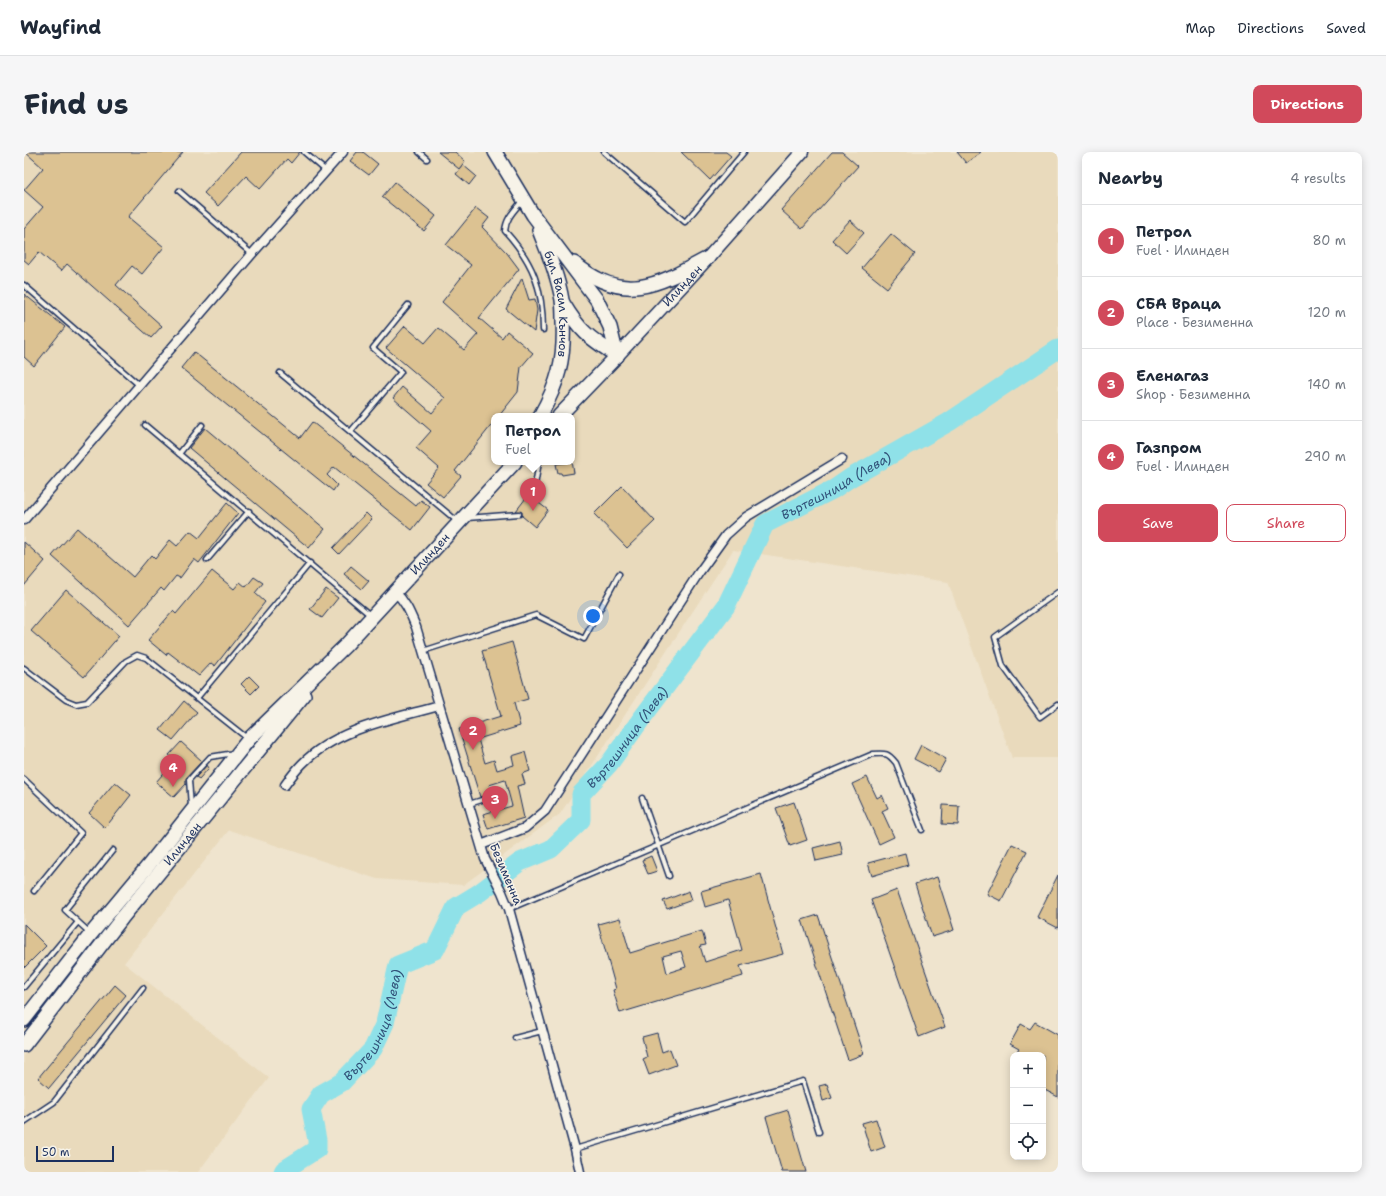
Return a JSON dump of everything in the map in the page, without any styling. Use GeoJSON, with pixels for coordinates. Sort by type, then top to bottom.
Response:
{"type":"FeatureCollection","features":[{"type":"Feature","properties":{"kind":"main road","name":"бул. Васил Кънчов"},"geometry":{"type":"LineString","coordinates":[[495,152],[533,215],[597,300],[610,327],[617,356]]}},
{"type":"Feature","properties":{"kind":"main road","name":"бул. Васил Кънчов"},"geometry":{"type":"LineString","coordinates":[[533,215],[553,266],[562,301],[564,344],[561,362],[552,393],[542,413]]}},
{"type":"Feature","properties":{"kind":"main road"},"geometry":{"type":"LineString","coordinates":[[558,248],[584,271],[598,279],[623,287],[638,287],[655,284],[672,277],[708,258]]}},
{"type":"Feature","properties":{"kind":"main road"},"geometry":{"type":"LineString","coordinates":[[562,301],[572,318],[584,333],[617,356]]}},
{"type":"Feature","properties":{"kind":"main road","name":"Илинден"},"geometry":{"type":"LineString","coordinates":[[561,413],[617,356]]}},
{"type":"Feature","properties":{"kind":"main road","name":"Илинден"},"geometry":{"type":"LineString","coordinates":[[24,1020],[91,934],[148,866],[191,810],[249,739],[344,646],[512,465]]}},
{"type":"Feature","properties":{"kind":"main road","name":"Илинден"},"geometry":{"type":"LineString","coordinates":[[24,1045],[122,918],[344,646]]}},
{"type":"Feature","properties":{"kind":"street"},"geometry":{"type":"LineString","coordinates":[[24,520],[252,254],[343,152]]}},
{"type":"Feature","properties":{"kind":"street","name":"Илинден"},"geometry":{"type":"LineString","coordinates":[[617,356],[708,258],[802,152]]}},
{"type":"Feature","properties":{"kind":"street"},"geometry":{"type":"LineString","coordinates":[[481,845],[526,828],[545,811],[698,574],[726,535],[746,516],[842,460]]}},
{"type":"Feature","properties":{"kind":"street","name":"Безименна"},"geometry":{"type":"LineString","coordinates":[[395,592],[409,609],[416,627],[485,859],[509,909],[580,1172]]}},
{"type":"Feature","properties":{"kind":"street"},"geometry":{"type":"LineString","coordinates":[[285,785],[303,763],[325,745],[356,730],[439,706]]}},
{"type":"Feature","properties":{"kind":"lane"},"geometry":{"type":"LineString","coordinates":[[304,152],[326,172]]}},
{"type":"Feature","properties":{"kind":"lane"},"geometry":{"type":"LineString","coordinates":[[419,152],[427,159]]}},
{"type":"Feature","properties":{"kind":"lane"},"geometry":{"type":"LineString","coordinates":[[604,152],[685,222],[744,152]]}},
{"type":"Feature","properties":{"kind":"lane"},"geometry":{"type":"LineString","coordinates":[[179,191],[252,254]]}},
{"type":"Feature","properties":{"kind":"lane"},"geometry":{"type":"LineString","coordinates":[[524,200],[509,216],[505,231],[518,245],[533,271],[543,309],[543,330]]}},
{"type":"Feature","properties":{"kind":"lane"},"geometry":{"type":"LineString","coordinates":[[24,285],[139,385]]}},
{"type":"Feature","properties":{"kind":"lane"},"geometry":{"type":"LineString","coordinates":[[351,431],[401,372],[373,348],[408,305]]}},
{"type":"Feature","properties":{"kind":"lane"},"geometry":{"type":"LineString","coordinates":[[280,373],[461,521],[519,514]]}},
{"type":"Feature","properties":{"kind":"lane"},"geometry":{"type":"LineString","coordinates":[[145,425],[372,616]]}},
{"type":"Feature","properties":{"kind":"lane"},"geometry":{"type":"LineString","coordinates":[[179,454],[202,425]]}},
{"type":"Feature","properties":{"kind":"lane"},"geometry":{"type":"LineString","coordinates":[[533,497],[538,465]]}},
{"type":"Feature","properties":{"kind":"lane"},"geometry":{"type":"LineString","coordinates":[[207,560],[249,511]]}},
{"type":"Feature","properties":{"kind":"lane"},"geometry":{"type":"LineString","coordinates":[[197,698],[310,563]]}},
{"type":"Feature","properties":{"kind":"lane"},"geometry":{"type":"LineString","coordinates":[[422,651],[536,615],[584,639],[619,574]]}},
{"type":"Feature","properties":{"kind":"lane"},"geometry":{"type":"LineString","coordinates":[[1058,592],[995,637],[1003,666],[1040,717],[1058,704]]}},
{"type":"Feature","properties":{"kind":"lane"},"geometry":{"type":"LineString","coordinates":[[24,668],[66,700],[76,704],[87,702],[126,661],[137,655],[146,658],[249,739]]}},
{"type":"Feature","properties":{"kind":"lane"},"geometry":{"type":"LineString","coordinates":[[191,810],[189,780],[210,757],[238,753]]}},
{"type":"Feature","properties":{"kind":"lane"},"geometry":{"type":"LineString","coordinates":[[509,909],[873,754],[884,753],[890,756],[896,763],[922,830]]}},
{"type":"Feature","properties":{"kind":"lane"},"geometry":{"type":"LineString","coordinates":[[24,779],[80,833],[34,891]]}},
{"type":"Feature","properties":{"kind":"lane"},"geometry":{"type":"LineString","coordinates":[[469,804],[498,796]]}},
{"type":"Feature","properties":{"kind":"lane"},"geometry":{"type":"LineString","coordinates":[[642,798],[660,846],[669,876]]}},
{"type":"Feature","properties":{"kind":"lane"},"geometry":{"type":"LineString","coordinates":[[91,934],[65,910],[113,850]]}},
{"type":"Feature","properties":{"kind":"lane"},"geometry":{"type":"LineString","coordinates":[[24,987],[78,922]]}},
{"type":"Feature","properties":{"kind":"lane"},"geometry":{"type":"LineString","coordinates":[[24,1122],[54,1102],[143,988]]}},
{"type":"Feature","properties":{"kind":"lane"},"geometry":{"type":"LineString","coordinates":[[515,1038],[542,1031]]}},
{"type":"Feature","properties":{"kind":"lane"},"geometry":{"type":"LineString","coordinates":[[575,1149],[803,1081],[819,1132]]}},
{"type":"Feature","properties":{"kind":"shaded area"},"geometry":{"type":"Polygon","coordinates":[[[24,152],[1058,152],[1058,758],[1012,758],[948,582],[733,550],[560,814],[463,885],[377,879],[229,830],[124,963],[269,1078],[198,1172],[24,1172],[24,152]]]}},
{"type":"Feature","properties":{"kind":"building"},"geometry":{"type":"Polygon","coordinates":[[[25,152],[183,152],[128,217],[164,247],[142,274],[132,266],[116,285],[162,326],[151,338],[67,264],[61,271],[39,252],[29,264],[24,260],[24,229],[43,207],[24,190],[43,168],[25,152]]]}},
{"type":"Feature","properties":{"kind":"building"},"geometry":{"type":"Polygon","coordinates":[[[241,152],[300,152],[291,163],[287,159],[260,189],[246,176],[218,206],[204,193],[241,152]]]}},
{"type":"Feature","properties":{"kind":"building"},"geometry":{"type":"Polygon","coordinates":[[[357,152],[363,152],[378,164],[369,175],[350,161],[357,152]]]}},
{"type":"Feature","properties":{"kind":"building"},"geometry":{"type":"Polygon","coordinates":[[[438,152],[455,152],[465,161],[459,169],[438,152]]]}},
{"type":"Feature","properties":{"kind":"building"},"geometry":{"type":"Polygon","coordinates":[[[681,152],[726,152],[731,156],[710,180],[681,152]]]}},
{"type":"Feature","properties":{"kind":"building"},"geometry":{"type":"Polygon","coordinates":[[[832,152],[842,152],[858,166],[802,229],[781,210],[832,152]]]}},
{"type":"Feature","properties":{"kind":"building"},"geometry":{"type":"Polygon","coordinates":[[[957,152],[981,152],[966,163],[957,152]]]}},
{"type":"Feature","properties":{"kind":"building"},"geometry":{"type":"Polygon","coordinates":[[[463,165],[476,176],[469,185],[456,174],[463,165]]]}},
{"type":"Feature","properties":{"kind":"building"},"geometry":{"type":"Polygon","coordinates":[[[395,182],[436,216],[424,231],[382,197],[395,182]]]}},
{"type":"Feature","properties":{"kind":"building"},"geometry":{"type":"Polygon","coordinates":[[[476,208],[489,218],[482,227],[507,253],[519,269],[479,318],[502,338],[507,331],[533,353],[521,367],[518,392],[501,413],[491,413],[491,426],[455,471],[461,476],[443,497],[426,483],[439,468],[416,448],[431,431],[393,398],[402,387],[432,413],[445,398],[386,348],[405,326],[425,343],[438,328],[464,350],[478,334],[442,302],[471,265],[446,245],[476,208]]]}},
{"type":"Feature","properties":{"kind":"building"},"geometry":{"type":"Polygon","coordinates":[[[850,220],[864,233],[846,253],[832,240],[850,220]]]}},
{"type":"Feature","properties":{"kind":"building"},"geometry":{"type":"Polygon","coordinates":[[[891,234],[915,254],[887,288],[862,268],[891,234]]]}},
{"type":"Feature","properties":{"kind":"building"},"geometry":{"type":"Polygon","coordinates":[[[522,278],[529,300],[535,299],[537,310],[534,332],[506,309],[522,278]]]}},
{"type":"Feature","properties":{"kind":"building"},"geometry":{"type":"Polygon","coordinates":[[[24,294],[65,327],[34,366],[24,357],[24,294]]]}},
{"type":"Feature","properties":{"kind":"building"},"geometry":{"type":"Polygon","coordinates":[[[194,352],[300,438],[312,422],[416,506],[421,500],[430,507],[412,530],[334,467],[327,475],[337,485],[333,491],[181,368],[194,352]]]}},
{"type":"Feature","properties":{"kind":"building"},"geometry":{"type":"Polygon","coordinates":[[[205,428],[325,529],[309,548],[189,448],[205,428]]]}},
{"type":"Feature","properties":{"kind":"building"},"geometry":{"type":"Polygon","coordinates":[[[556,465],[573,465],[574,473],[562,475],[561,473],[558,473],[556,465]]]}},
{"type":"Feature","properties":{"kind":"building"},"geometry":{"type":"Polygon","coordinates":[[[622,486],[655,521],[627,548],[594,514],[622,486]]]}},
{"type":"Feature","properties":{"kind":"building"},"geometry":{"type":"Polygon","coordinates":[[[529,494],[530,499],[535,500],[548,510],[535,527],[522,516],[522,512],[516,511],[529,494]]]}},
{"type":"Feature","properties":{"kind":"building"},"geometry":{"type":"Polygon","coordinates":[[[227,503],[238,513],[199,563],[194,559],[180,578],[176,576],[164,591],[161,588],[129,625],[52,556],[77,528],[133,577],[151,555],[155,559],[170,540],[177,546],[190,531],[199,538],[227,503]]]}},
{"type":"Feature","properties":{"kind":"building"},"geometry":{"type":"Polygon","coordinates":[[[366,513],[372,519],[339,554],[333,548],[366,513]]]}},
{"type":"Feature","properties":{"kind":"building"},"geometry":{"type":"Polygon","coordinates":[[[24,542],[45,561],[24,586],[24,542]]]}},
{"type":"Feature","properties":{"kind":"building"},"geometry":{"type":"Polygon","coordinates":[[[351,566],[369,581],[362,589],[344,574],[351,566]]]}},
{"type":"Feature","properties":{"kind":"building"},"geometry":{"type":"Polygon","coordinates":[[[212,571],[234,589],[240,582],[246,587],[254,577],[263,583],[255,593],[265,602],[215,666],[211,663],[199,676],[168,652],[166,655],[148,640],[173,611],[176,614],[212,571]]]}},
{"type":"Feature","properties":{"kind":"building"},"geometry":{"type":"Polygon","coordinates":[[[326,589],[338,598],[322,618],[310,609],[326,589]]]}},
{"type":"Feature","properties":{"kind":"building"},"geometry":{"type":"Polygon","coordinates":[[[66,590],[119,636],[84,677],[31,631],[66,590]]]}},
{"type":"Feature","properties":{"kind":"building"},"geometry":{"type":"Polygon","coordinates":[[[512,642],[528,699],[514,703],[520,726],[478,739],[485,763],[494,760],[497,770],[514,765],[512,756],[525,752],[530,771],[522,774],[525,784],[517,786],[524,818],[488,829],[483,814],[512,806],[505,780],[489,785],[492,793],[480,797],[459,729],[501,716],[482,651],[512,642]]]}},
{"type":"Feature","properties":{"kind":"building"},"geometry":{"type":"Polygon","coordinates":[[[249,676],[259,686],[251,694],[241,684],[249,676]]]}},
{"type":"Feature","properties":{"kind":"building"},"geometry":{"type":"Polygon","coordinates":[[[184,701],[197,712],[173,740],[160,730],[184,701]]]}},
{"type":"Feature","properties":{"kind":"building"},"geometry":{"type":"Polygon","coordinates":[[[181,742],[202,761],[186,778],[186,784],[174,797],[156,782],[175,760],[169,755],[181,742]]]}},
{"type":"Feature","properties":{"kind":"building"},"geometry":{"type":"Polygon","coordinates":[[[921,745],[946,759],[939,772],[914,759],[921,745]]]}},
{"type":"Feature","properties":{"kind":"building"},"geometry":{"type":"Polygon","coordinates":[[[207,765],[209,768],[199,779],[196,777],[207,765]]]}},
{"type":"Feature","properties":{"kind":"building"},"geometry":{"type":"Polygon","coordinates":[[[867,777],[877,798],[882,795],[888,808],[882,811],[894,837],[879,844],[852,784],[867,777]]]}},
{"type":"Feature","properties":{"kind":"building"},"geometry":{"type":"Polygon","coordinates":[[[115,782],[131,795],[105,828],[89,813],[115,782]]]}},
{"type":"Feature","properties":{"kind":"building"},"geometry":{"type":"Polygon","coordinates":[[[794,802],[807,840],[790,846],[776,808],[794,802]]]}},
{"type":"Feature","properties":{"kind":"building"},"geometry":{"type":"Polygon","coordinates":[[[943,805],[959,806],[958,825],[942,824],[943,805]]]}},
{"type":"Feature","properties":{"kind":"building"},"geometry":{"type":"Polygon","coordinates":[[[840,841],[843,855],[816,861],[813,848],[840,841]]]}},
{"type":"Feature","properties":{"kind":"building"},"geometry":{"type":"Polygon","coordinates":[[[1012,844],[1027,851],[1001,901],[987,894],[1012,844]]]}},
{"type":"Feature","properties":{"kind":"building"},"geometry":{"type":"Polygon","coordinates":[[[905,853],[908,865],[872,876],[868,863],[905,853]]]}},
{"type":"Feature","properties":{"kind":"building"},"geometry":{"type":"Polygon","coordinates":[[[651,856],[657,871],[648,874],[642,860],[651,856]]]}},
{"type":"Feature","properties":{"kind":"building"},"geometry":{"type":"Polygon","coordinates":[[[761,874],[783,954],[740,966],[743,976],[620,1013],[613,990],[616,989],[598,924],[620,918],[630,953],[702,931],[706,945],[700,946],[705,962],[742,950],[728,900],[705,907],[701,891],[761,874]],[[681,951],[663,956],[667,973],[686,967],[681,951]]]}},
{"type":"Feature","properties":{"kind":"building"},"geometry":{"type":"Polygon","coordinates":[[[1058,875],[1058,928],[1037,917],[1058,875]]]}},
{"type":"Feature","properties":{"kind":"building"},"geometry":{"type":"Polygon","coordinates":[[[937,877],[954,930],[932,937],[915,884],[937,877]]]}},
{"type":"Feature","properties":{"kind":"building"},"geometry":{"type":"Polygon","coordinates":[[[897,890],[945,1027],[919,1037],[871,900],[897,890]]]}},
{"type":"Feature","properties":{"kind":"building"},"geometry":{"type":"Polygon","coordinates":[[[689,891],[692,900],[667,909],[663,901],[689,891]]]}},
{"type":"Feature","properties":{"kind":"building"},"geometry":{"type":"Polygon","coordinates":[[[818,915],[864,1054],[848,1060],[802,920],[818,915]]]}},
{"type":"Feature","properties":{"kind":"building"},"geometry":{"type":"Polygon","coordinates":[[[24,924],[46,946],[24,968],[24,924]]]}},
{"type":"Feature","properties":{"kind":"building"},"geometry":{"type":"Polygon","coordinates":[[[115,985],[126,995],[49,1088],[38,1078],[115,985]]]}},
{"type":"Feature","properties":{"kind":"building"},"geometry":{"type":"Polygon","coordinates":[[[1035,1022],[1058,1035],[1058,1097],[1046,1091],[1046,1052],[1017,1052],[1019,1049],[1010,1044],[1021,1024],[1030,1029],[1035,1022]]]}},
{"type":"Feature","properties":{"kind":"building"},"geometry":{"type":"Polygon","coordinates":[[[657,1033],[662,1052],[670,1049],[676,1065],[649,1075],[643,1059],[647,1057],[642,1037],[657,1033]]]}},
{"type":"Feature","properties":{"kind":"building"},"geometry":{"type":"Polygon","coordinates":[[[827,1084],[832,1098],[823,1101],[819,1086],[827,1084]]]}},
{"type":"Feature","properties":{"kind":"building"},"geometry":{"type":"Polygon","coordinates":[[[788,1110],[806,1172],[782,1172],[766,1117],[788,1110]]]}},
{"type":"Feature","properties":{"kind":"building"},"geometry":{"type":"Polygon","coordinates":[[[876,1119],[885,1147],[871,1152],[862,1123],[876,1119]]]}},
{"type":"Feature","properties":{"kind":"waterway","name":"Въртешница (Лева)"},"geometry":{"type":"LineString","coordinates":[[283,1172],[317,1149],[317,1140],[311,1109],[321,1094],[342,1082],[373,1049],[385,1023],[398,965],[435,950],[456,907],[479,893],[520,862],[551,849],[581,820],[581,794],[609,764],[726,606],[765,524],[834,489],[850,478],[949,422],[1058,349]]}},
{"type":"Feature","properties":{"kind":"place","name":"Петрол"},"geometry":{"type":"Point","coordinates":[533,511]}},
{"type":"Feature","properties":{"kind":"place","name":"СБА Враца"},"geometry":{"type":"Point","coordinates":[473,750]}},
{"type":"Feature","properties":{"kind":"place","name":"Газпром"},"geometry":{"type":"Point","coordinates":[173,787]}},
{"type":"Feature","properties":{"kind":"place","name":"Еленагаз"},"geometry":{"type":"Point","coordinates":[495,819]}}]}
